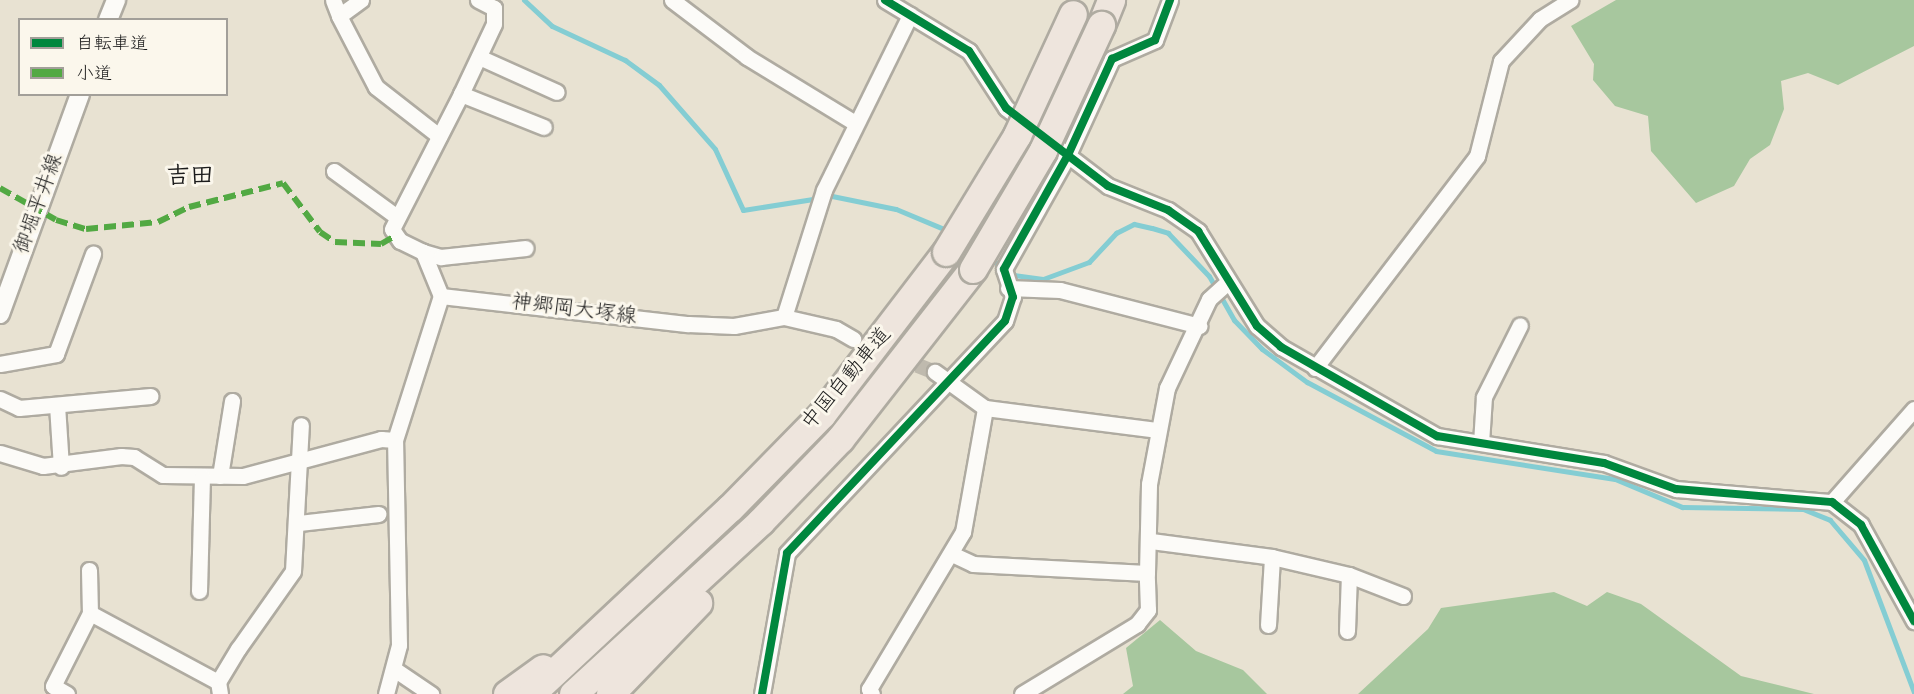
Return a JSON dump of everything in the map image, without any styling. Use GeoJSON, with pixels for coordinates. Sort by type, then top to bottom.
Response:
{"type":"FeatureCollection","features":[{"type":"Feature","properties":{"kind":"highway","name":"中国自動車道"},"geometry":{"type":"LineString","coordinates":[[573,694],[761,521],[876,398],[973,268],[1043,150],[1111,0]]}},
{"type":"Feature","properties":{"kind":"highway","name":"中国自動車道"},"geometry":{"type":"LineString","coordinates":[[531,694],[822,414],[946,252],[1017,135],[1076,7]]}},
{"type":"Feature","properties":{"kind":"highway"},"geometry":{"type":"LineString","coordinates":[[610,694],[797,498],[876,398]]}},
{"type":"Feature","properties":{"kind":"highway"},"geometry":{"type":"LineString","coordinates":[[507,694],[615,615]]}},
{"type":"Feature","properties":{"kind":"street"},"geometry":{"type":"LineString","coordinates":[[109,18],[116,0]]}},
{"type":"Feature","properties":{"kind":"street"},"geometry":{"type":"LineString","coordinates":[[333,0],[376,87],[439,136]]}},
{"type":"Feature","properties":{"kind":"street"},"geometry":{"type":"LineString","coordinates":[[339,16],[362,0]]}},
{"type":"Feature","properties":{"kind":"street"},"geometry":{"type":"LineString","coordinates":[[478,0],[494,8],[494,24],[461,94],[397,217],[394,236],[423,252],[441,257],[526,248]]}},
{"type":"Feature","properties":{"kind":"street"},"geometry":{"type":"LineString","coordinates":[[672,0],[747,57],[855,123]]}},
{"type":"Feature","properties":{"kind":"street"},"geometry":{"type":"LineString","coordinates":[[885,0],[969,51],[1006,108],[1108,186],[1184,219],[1198,231],[1224,284],[1257,326],[1315,368],[1437,436],[1604,463],[1676,489],[1832,502],[1861,525],[1914,621]]}},
{"type":"Feature","properties":{"kind":"street"},"geometry":{"type":"LineString","coordinates":[[762,694],[787,553],[953,383],[1005,321],[1012,305],[1004,269],[1068,155],[1112,59],[1155,40],[1170,0]]}},
{"type":"Feature","properties":{"kind":"street"},"geometry":{"type":"LineString","coordinates":[[1315,368],[1477,156],[1501,61],[1540,19],[1571,0]]}},
{"type":"Feature","properties":{"kind":"street"},"geometry":{"type":"LineString","coordinates":[[853,339],[836,329],[784,317],[822,196],[855,123],[910,15]]}},
{"type":"Feature","properties":{"kind":"street"},"geometry":{"type":"LineString","coordinates":[[479,57],[557,92]]}},
{"type":"Feature","properties":{"kind":"street"},"geometry":{"type":"LineString","coordinates":[[461,94],[544,127]]}},
{"type":"Feature","properties":{"kind":"street","name":"御堀平井線"},"geometry":{"type":"LineString","coordinates":[[0,315],[79,96]]}},
{"type":"Feature","properties":{"kind":"street"},"geometry":{"type":"LineString","coordinates":[[334,171],[397,217]]}},
{"type":"Feature","properties":{"kind":"street"},"geometry":{"type":"LineString","coordinates":[[386,694],[399,645],[395,440],[441,296],[423,252]]}},
{"type":"Feature","properties":{"kind":"street"},"geometry":{"type":"LineString","coordinates":[[0,364],[56,354],[93,254]]}},
{"type":"Feature","properties":{"kind":"street"},"geometry":{"type":"LineString","coordinates":[[1022,694],[1137,624],[1148,610],[1147,573],[1151,541],[1149,484],[1157,430],[1167,388],[1199,326],[1209,299],[1224,284]]}},
{"type":"Feature","properties":{"kind":"street"},"geometry":{"type":"LineString","coordinates":[[1008,288],[1060,290],[1199,326]]}},
{"type":"Feature","properties":{"kind":"street","name":"神郷岡大塚線"},"geometry":{"type":"LineString","coordinates":[[441,296],[688,324],[734,326],[784,317]]}},
{"type":"Feature","properties":{"kind":"street"},"geometry":{"type":"LineString","coordinates":[[1481,443],[1484,397],[1520,325]]}},
{"type":"Feature","properties":{"kind":"street"},"geometry":{"type":"LineString","coordinates":[[935,372],[985,408],[1157,430]]}},
{"type":"Feature","properties":{"kind":"street"},"geometry":{"type":"LineString","coordinates":[[0,399],[19,408],[150,396]]}},
{"type":"Feature","properties":{"kind":"street"},"geometry":{"type":"LineString","coordinates":[[220,476],[232,400]]}},
{"type":"Feature","properties":{"kind":"street"},"geometry":{"type":"LineString","coordinates":[[57,405],[61,467]]}},
{"type":"Feature","properties":{"kind":"street"},"geometry":{"type":"LineString","coordinates":[[872,694],[869,689],[954,555],[985,408]]}},
{"type":"Feature","properties":{"kind":"street"},"geometry":{"type":"LineString","coordinates":[[1832,502],[1914,409]]}},
{"type":"Feature","properties":{"kind":"street"},"geometry":{"type":"LineString","coordinates":[[90,613],[219,688],[293,571],[299,523],[297,463],[301,424]]}},
{"type":"Feature","properties":{"kind":"street"},"geometry":{"type":"LineString","coordinates":[[0,453],[61,467],[121,456],[134,457],[163,475],[220,476],[297,463],[381,439],[395,440]]}},
{"type":"Feature","properties":{"kind":"street"},"geometry":{"type":"LineString","coordinates":[[200,591],[202,476]]}},
{"type":"Feature","properties":{"kind":"street"},"geometry":{"type":"LineString","coordinates":[[299,523],[378,514]]}},
{"type":"Feature","properties":{"kind":"street"},"geometry":{"type":"LineString","coordinates":[[1151,541],[1272,557],[1349,574],[1403,596]]}},
{"type":"Feature","properties":{"kind":"street"},"geometry":{"type":"LineString","coordinates":[[954,555],[973,564],[1147,573]]}},
{"type":"Feature","properties":{"kind":"street"},"geometry":{"type":"LineString","coordinates":[[1268,625],[1272,557]]}},
{"type":"Feature","properties":{"kind":"street"},"geometry":{"type":"LineString","coordinates":[[67,694],[51,690],[90,613],[89,570]]}},
{"type":"Feature","properties":{"kind":"street"},"geometry":{"type":"LineString","coordinates":[[1347,632],[1349,574]]}},
{"type":"Feature","properties":{"kind":"street"},"geometry":{"type":"LineString","coordinates":[[394,669],[431,694]]}},
{"type":"Feature","properties":{"kind":"green space"},"geometry":{"type":"Polygon","coordinates":[[[1616,0],[1914,0],[1914,46],[1838,85],[1808,73],[1781,81],[1784,109],[1770,145],[1750,159],[1734,186],[1696,203],[1651,151],[1648,116],[1615,106],[1593,80],[1594,64],[1571,26],[1616,0]]]}},
{"type":"Feature","properties":{"kind":"green space"},"geometry":{"type":"Polygon","coordinates":[[[1554,592],[1587,606],[1607,592],[1641,604],[1741,676],[1814,694],[1358,694],[1428,629],[1441,608],[1554,592]]]}},
{"type":"Feature","properties":{"kind":"green space"},"geometry":{"type":"Polygon","coordinates":[[[1160,620],[1196,651],[1243,670],[1267,694],[1123,694],[1133,686],[1126,648],[1160,620]]]}},
{"type":"Feature","properties":{"kind":"waterway"},"geometry":{"type":"LineString","coordinates":[[524,0],[552,26],[625,60],[659,85],[715,149],[743,210],[832,196],[896,209],[951,232]]}},
{"type":"Feature","properties":{"kind":"waterway"},"geometry":{"type":"LineString","coordinates":[[988,257],[1014,275],[1043,279],[1089,262],[1116,233],[1134,224],[1152,228],[1168,233],[1209,276],[1234,320],[1262,349],[1307,382],[1436,451],[1615,479],[1682,507],[1803,509],[1830,520],[1864,560],[1914,692]]}},
{"type":"Feature","properties":{"kind":"tunnel"},"geometry":{"type":"LineString","coordinates":[[853,339],[935,372]]}},
{"type":"Feature","properties":{"kind":"marked path"},"geometry":{"type":"LineString","coordinates":[[0,188],[56,220],[86,229],[158,222],[189,207],[283,183],[320,232],[335,242],[381,244],[395,236]]}},
{"type":"Feature","properties":{"kind":"cycle path"},"geometry":{"type":"LineString","coordinates":[[885,0],[969,51],[1006,108],[1108,186],[1168,210],[1198,231],[1257,326],[1281,347],[1437,436],[1604,463],[1676,489],[1832,502],[1861,525],[1914,621]]}},
{"type":"Feature","properties":{"kind":"cycle path"},"geometry":{"type":"LineString","coordinates":[[762,694],[787,553],[1005,321],[1013,297],[1004,269],[1068,155],[1112,59],[1155,40],[1170,0]]}},
{"type":"Feature","properties":{"kind":"district","name":"吉田"},"geometry":{"type":"Point","coordinates":[190,178]}}]}
